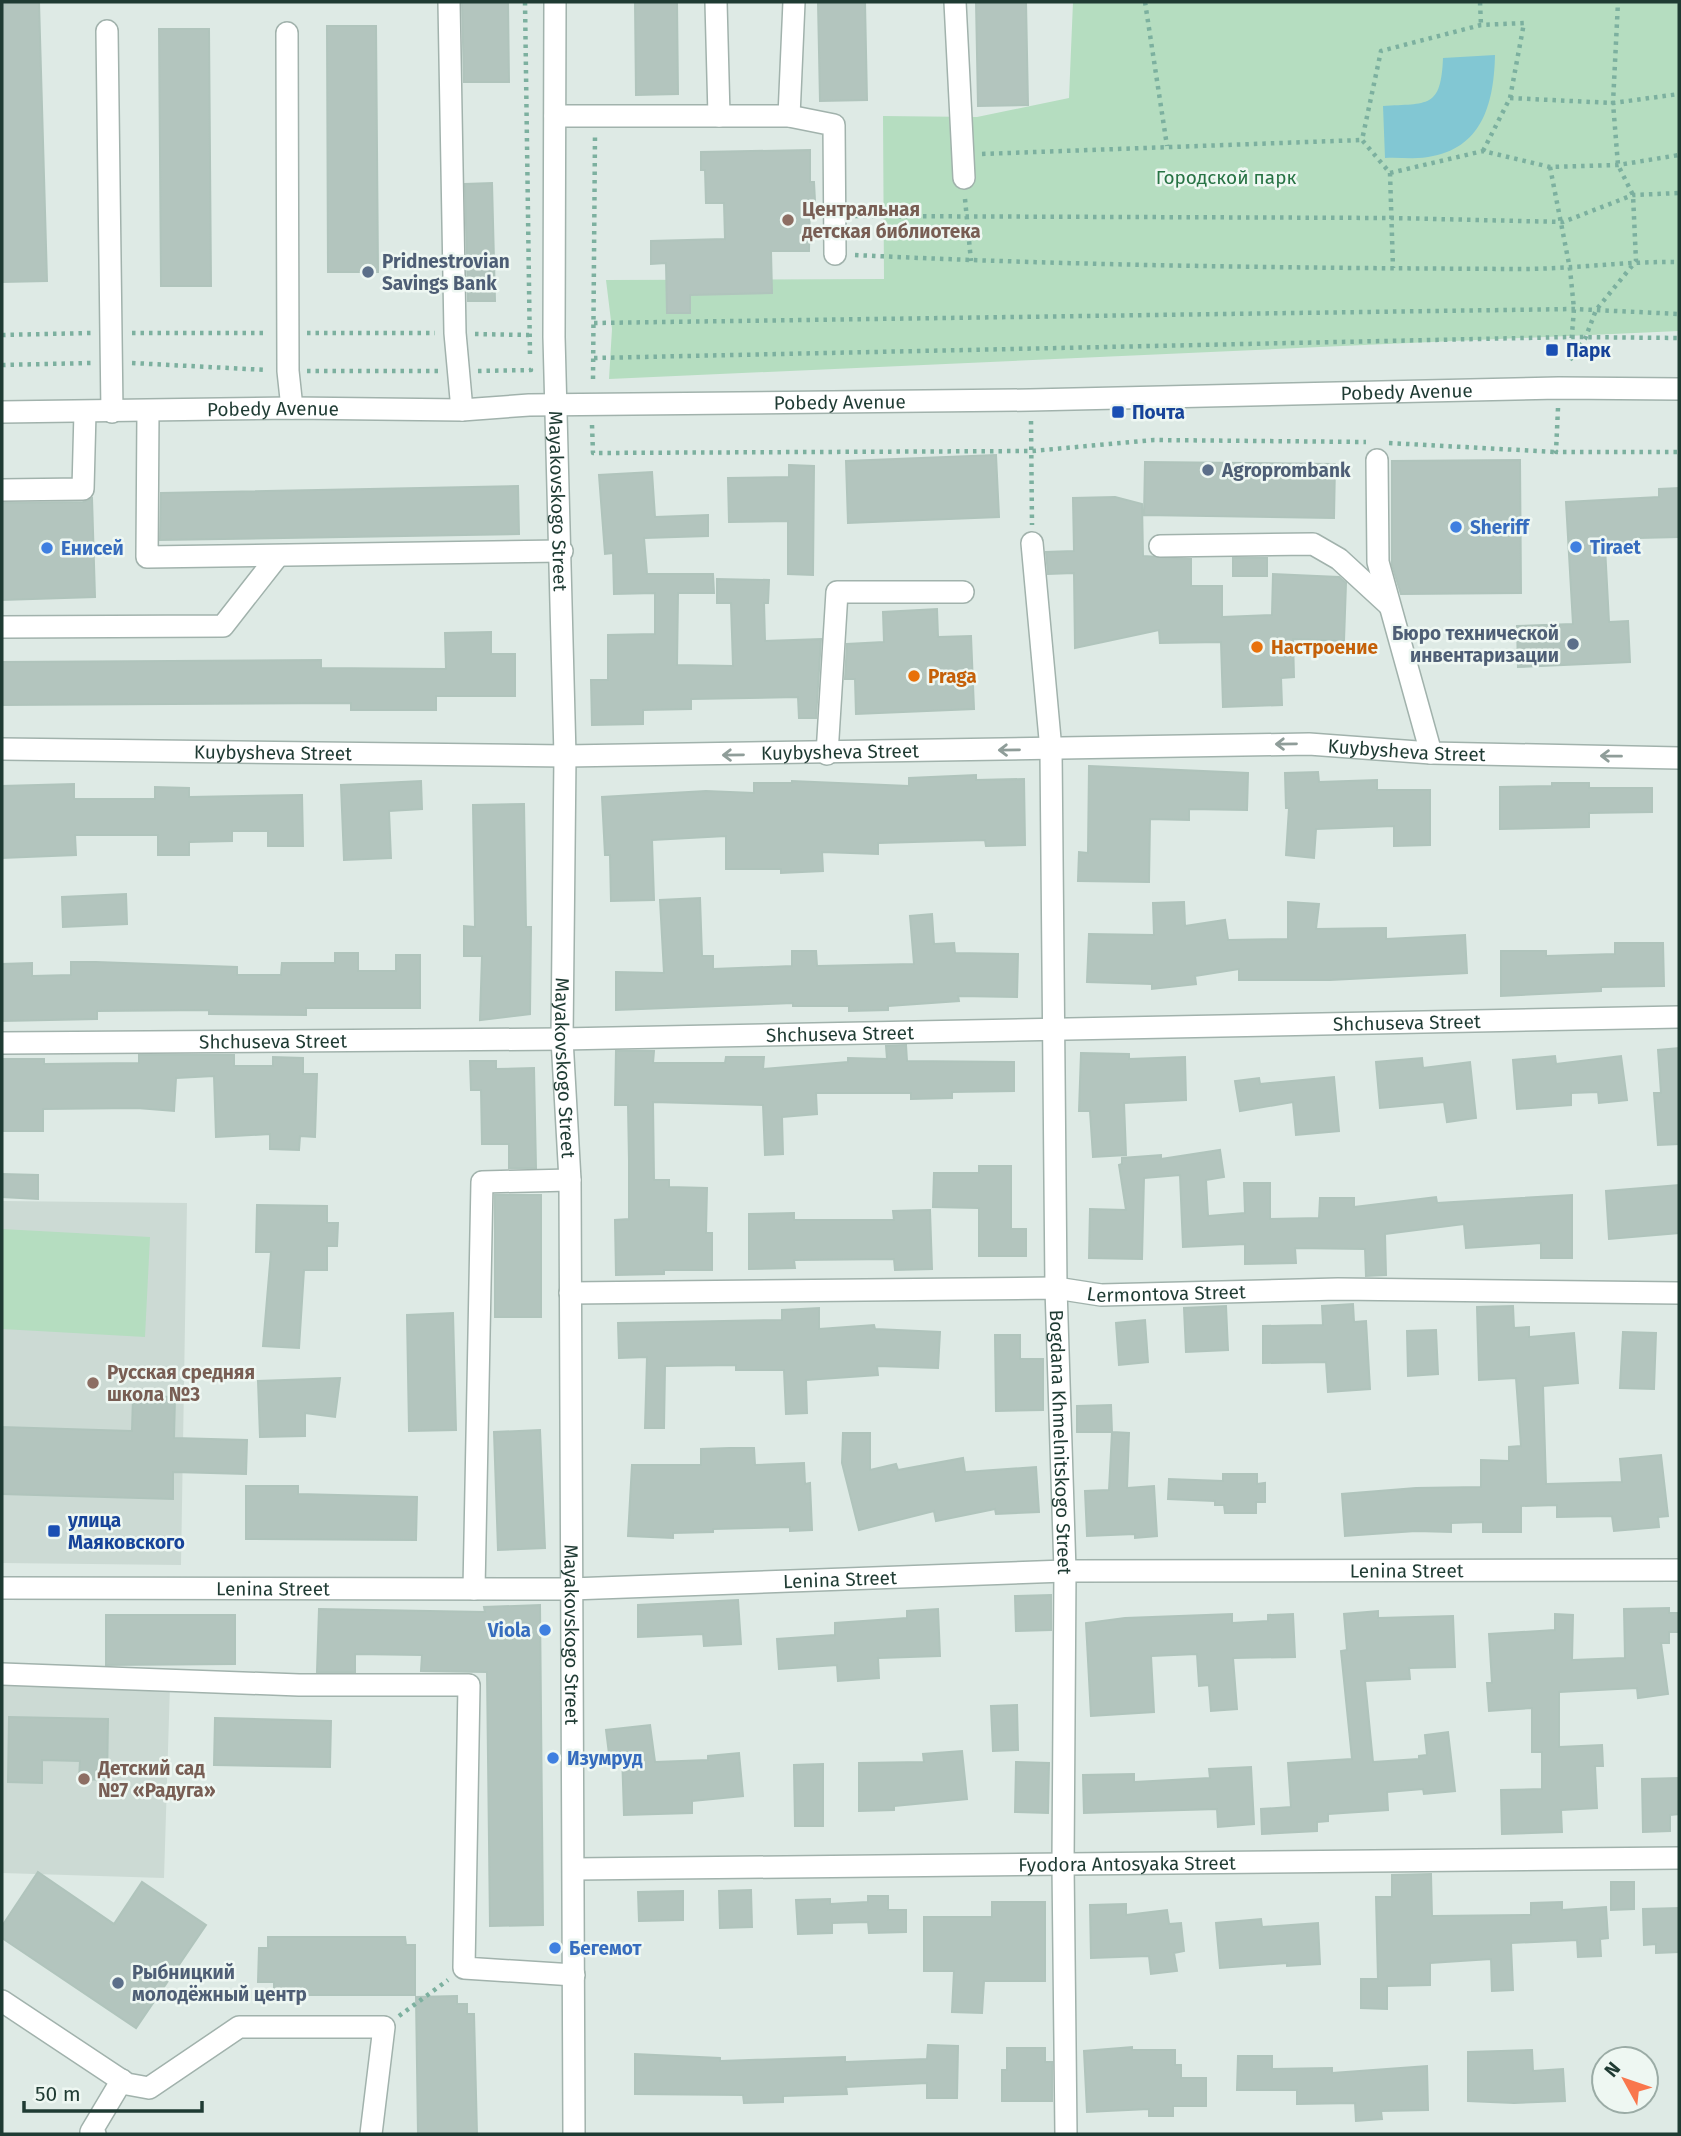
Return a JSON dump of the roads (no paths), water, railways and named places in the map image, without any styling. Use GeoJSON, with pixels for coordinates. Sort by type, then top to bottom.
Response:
{"type":"FeatureCollection","features":[{"type":"Feature","properties":{"kind":"street"},"geometry":{"type":"LineString","coordinates":[[449,2],[455,333],[462,410]]}},
{"type":"Feature","properties":{"kind":"street","name":"Mayakovskogo Street"},"geometry":{"type":"LineString","coordinates":[[555,2],[557,405],[565,756],[562,1039],[570,1180],[575,2134]]}},
{"type":"Feature","properties":{"kind":"street"},"geometry":{"type":"LineString","coordinates":[[716,2],[719,116]]}},
{"type":"Feature","properties":{"kind":"street"},"geometry":{"type":"LineString","coordinates":[[789,116],[794,2]]}},
{"type":"Feature","properties":{"kind":"street"},"geometry":{"type":"LineString","coordinates":[[955,2],[964,177]]}},
{"type":"Feature","properties":{"kind":"street"},"geometry":{"type":"LineString","coordinates":[[107,31],[112,412]]}},
{"type":"Feature","properties":{"kind":"street"},"geometry":{"type":"LineString","coordinates":[[287,33],[288,371],[292,408]]}},
{"type":"Feature","properties":{"kind":"street"},"geometry":{"type":"LineString","coordinates":[[555,116],[789,116],[834,125],[837,216],[835,254]]}},
{"type":"Feature","properties":{"kind":"street","name":"Pobedy Avenue"},"geometry":{"type":"LineString","coordinates":[[2,412],[292,408],[462,410],[557,405],[1030,400],[1559,388],[1679,389]]}},
{"type":"Feature","properties":{"kind":"street"},"geometry":{"type":"LineString","coordinates":[[148,411],[147,557],[562,551]]}},
{"type":"Feature","properties":{"kind":"street"},"geometry":{"type":"LineString","coordinates":[[2,490],[83,489],[85,412]]}},
{"type":"Feature","properties":{"kind":"street"},"geometry":{"type":"LineString","coordinates":[[1377,460],[1378,562],[1431,753]]}},
{"type":"Feature","properties":{"kind":"street","name":"Bogdana Khmelnitskogo Street"},"geometry":{"type":"LineString","coordinates":[[1032,544],[1051,750],[1056,1288],[1065,1571],[1063,1864],[1066,2134]]}},
{"type":"Feature","properties":{"kind":"street"},"geometry":{"type":"LineString","coordinates":[[1160,546],[1313,544],[1357,573],[1393,609]]}},
{"type":"Feature","properties":{"kind":"street"},"geometry":{"type":"LineString","coordinates":[[2,627],[223,626],[277,556]]}},
{"type":"Feature","properties":{"kind":"street"},"geometry":{"type":"LineString","coordinates":[[827,754],[836,592],[963,592]]}},
{"type":"Feature","properties":{"kind":"street","name":"Kuybysheva Street"},"geometry":{"type":"LineString","coordinates":[[2,749],[565,756],[827,754],[1309,744],[1431,753],[1679,758]]}},
{"type":"Feature","properties":{"kind":"street","name":"Shchuseva Street"},"geometry":{"type":"LineString","coordinates":[[2,1043],[562,1039],[1054,1027],[1679,1017]]}},
{"type":"Feature","properties":{"kind":"street"},"geometry":{"type":"LineString","coordinates":[[474,1589],[482,1182],[570,1180]]}},
{"type":"Feature","properties":{"kind":"street","name":"Lermontova Street"},"geometry":{"type":"LineString","coordinates":[[570,1293],[1056,1288],[1101,1295],[1338,1289],[1679,1293]]}},
{"type":"Feature","properties":{"kind":"street","name":"Lenina Street"},"geometry":{"type":"LineString","coordinates":[[2,1588],[571,1589],[1065,1571],[1679,1570]]}},
{"type":"Feature","properties":{"kind":"street"},"geometry":{"type":"LineString","coordinates":[[2,1674],[299,1685],[469,1685],[464,1968],[574,1975]]}},
{"type":"Feature","properties":{"kind":"street","name":"Fyodora Antosyaka Street"},"geometry":{"type":"LineString","coordinates":[[574,1869],[1679,1858]]}},
{"type":"Feature","properties":{"kind":"street"},"geometry":{"type":"LineString","coordinates":[[2,2001],[122,2080],[149,2088],[239,2027],[384,2027],[371,2134]]}},
{"type":"Feature","properties":{"kind":"street"},"geometry":{"type":"LineString","coordinates":[[95,2134],[91,2132],[122,2080]]}},
{"type":"Feature","properties":{"kind":"water"},"geometry":{"type":"Polygon","coordinates":[[[1495,55],[1488,104],[1475,132],[1450,151],[1427,157],[1385,158],[1383,106],[1429,100],[1439,87],[1443,58],[1495,55]]]}},
{"type":"Feature","properties":{"kind":"place","name":"Центральная детская библиотека"},"geometry":{"type":"Point","coordinates":[788,220]}},
{"type":"Feature","properties":{"kind":"place","name":"Pridnestrovian Savings Bank"},"geometry":{"type":"Point","coordinates":[368,272]}},
{"type":"Feature","properties":{"kind":"place","name":"Парк"},"geometry":{"type":"Point","coordinates":[1552,350]}},
{"type":"Feature","properties":{"kind":"place","name":"Почта"},"geometry":{"type":"Point","coordinates":[1118,412]}},
{"type":"Feature","properties":{"kind":"place","name":"Agroprombank"},"geometry":{"type":"Point","coordinates":[1208,470]}},
{"type":"Feature","properties":{"kind":"place","name":"Sheriff"},"geometry":{"type":"Point","coordinates":[1456,527]}},
{"type":"Feature","properties":{"kind":"place","name":"Tiraet"},"geometry":{"type":"Point","coordinates":[1576,547]}},
{"type":"Feature","properties":{"kind":"place","name":"Енисей"},"geometry":{"type":"Point","coordinates":[47,548]}},
{"type":"Feature","properties":{"kind":"place","name":"Бюро технической инвентаризации"},"geometry":{"type":"Point","coordinates":[1573,644]}},
{"type":"Feature","properties":{"kind":"place","name":"Настроение"},"geometry":{"type":"Point","coordinates":[1257,647]}},
{"type":"Feature","properties":{"kind":"place","name":"Praga"},"geometry":{"type":"Point","coordinates":[914,676]}},
{"type":"Feature","properties":{"kind":"place","name":"Русская средняя школа №3"},"geometry":{"type":"Point","coordinates":[93,1383]}},
{"type":"Feature","properties":{"kind":"place","name":"улица Маяковского"},"geometry":{"type":"Point","coordinates":[54,1531]}},
{"type":"Feature","properties":{"kind":"place","name":"Viola"},"geometry":{"type":"Point","coordinates":[545,1630]}},
{"type":"Feature","properties":{"kind":"place","name":"Изумруд"},"geometry":{"type":"Point","coordinates":[553,1758]}},
{"type":"Feature","properties":{"kind":"place","name":"Детский сад №7 «Радуга»"},"geometry":{"type":"Point","coordinates":[84,1779]}},
{"type":"Feature","properties":{"kind":"place","name":"Бегемот"},"geometry":{"type":"Point","coordinates":[555,1948]}},
{"type":"Feature","properties":{"kind":"place","name":"Рыбницкий молодёжный центр"},"geometry":{"type":"Point","coordinates":[118,1983]}},
{"type":"Feature","properties":{"kind":"park label","name":"Городской парк"},"geometry":{"type":"Point","coordinates":[1226,177]}}]}
